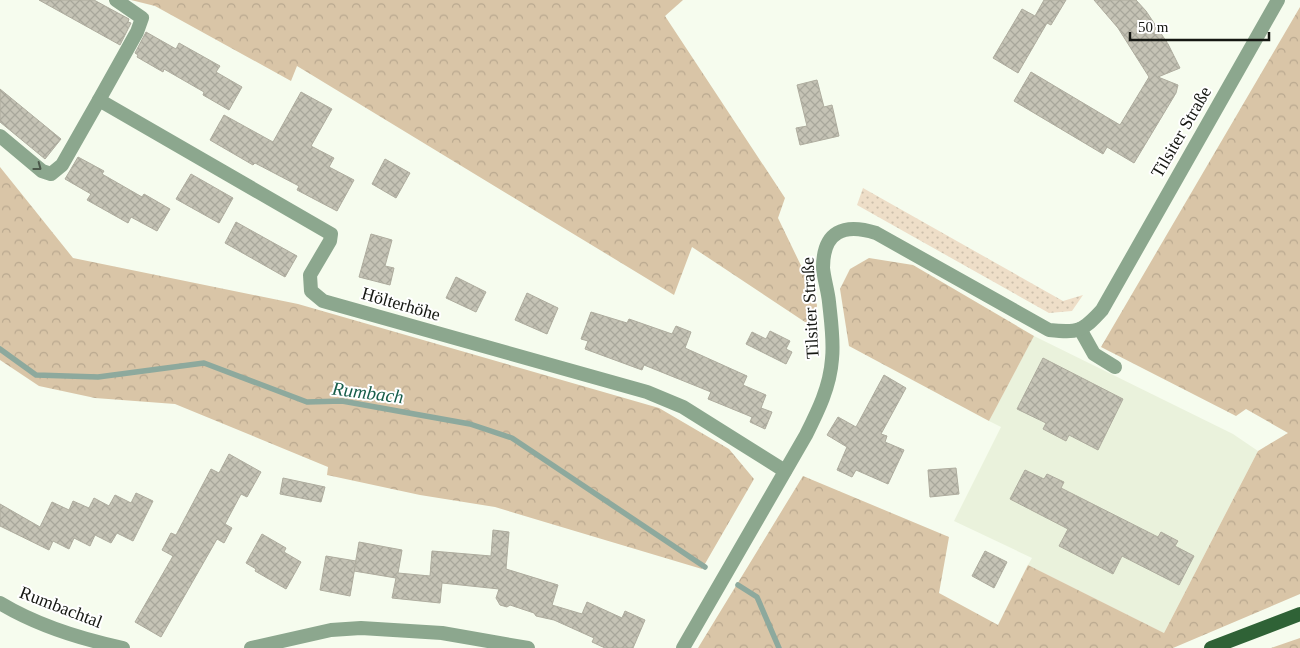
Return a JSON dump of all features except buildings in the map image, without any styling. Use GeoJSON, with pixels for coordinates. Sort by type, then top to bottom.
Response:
{"type":"FeatureCollection","features":[{"type":"Feature","properties":{"kind":"main road"},"geometry":{"type":"LineString","coordinates":[[1211,648],[1300,614]]}},
{"type":"Feature","properties":{"kind":"street"},"geometry":{"type":"LineString","coordinates":[[0,136],[42,171],[51,174],[62,165],[137,32],[142,18],[116,0]]}},
{"type":"Feature","properties":{"kind":"street","name":"Tilsiter Straße"},"geometry":{"type":"LineString","coordinates":[[683,648],[819,410],[828,384],[833,358],[829,300],[823,270],[824,252],[828,242],[836,233],[848,228],[864,229],[876,233],[1049,330],[1070,332],[1080,329],[1091,322],[1102,310],[1278,0]]}},
{"type":"Feature","properties":{"kind":"street","name":"Hölterhöhe"},"geometry":{"type":"LineString","coordinates":[[99,100],[331,234],[330,241],[310,275],[311,291],[323,301],[647,392],[683,407],[785,471]]}},
{"type":"Feature","properties":{"kind":"street"},"geometry":{"type":"LineString","coordinates":[[1080,329],[1094,354],[1115,367]]}},
{"type":"Feature","properties":{"kind":"street","name":"Rumbachtal"},"geometry":{"type":"LineString","coordinates":[[0,603],[19,615],[64,632],[123,648]]}},
{"type":"Feature","properties":{"kind":"street"},"geometry":{"type":"LineString","coordinates":[[251,648],[331,630],[361,628],[442,633],[528,648]]}},
{"type":"Feature","properties":{"kind":"shaded area"},"geometry":{"type":"Polygon","coordinates":[[[863,188],[1063,301],[1083,295],[1072,311],[1049,313],[857,205],[863,188]]]}},
{"type":"Feature","properties":{"kind":"shaded area"},"geometry":{"type":"Polygon","coordinates":[[[1034,336],[1233,434],[1258,451],[1164,633],[1028,565],[1032,558],[954,521],[1001,427],[989,421],[1034,336]]]}},
{"type":"Feature","properties":{"kind":"green space"},"geometry":{"type":"Polygon","coordinates":[[[131,0],[683,0],[665,16],[785,198],[778,218],[807,278],[817,305],[814,328],[692,247],[674,295],[297,66],[291,81],[155,6],[131,0]]]}},
{"type":"Feature","properties":{"kind":"green space"},"geometry":{"type":"Polygon","coordinates":[[[1300,7],[1300,594],[1173,648],[698,648],[803,476],[949,537],[939,593],[998,625],[1028,565],[1164,633],[1258,451],[1288,433],[1246,409],[1236,416],[1101,347],[1300,7]]]}},
{"type":"Feature","properties":{"kind":"green space"},"geometry":{"type":"Polygon","coordinates":[[[0,167],[73,258],[298,304],[659,408],[729,449],[754,479],[702,569],[495,507],[420,495],[327,475],[328,467],[175,404],[95,398],[39,386],[0,360],[0,167]]]}},
{"type":"Feature","properties":{"kind":"green space"},"geometry":{"type":"Polygon","coordinates":[[[869,258],[913,265],[1034,336],[989,421],[849,346],[840,289],[850,269],[869,258]]]}},
{"type":"Feature","properties":{"kind":"green space"},"geometry":{"type":"Polygon","coordinates":[[[1300,638],[1300,648],[1271,648],[1300,638]]]}},
{"type":"Feature","properties":{"kind":"waterway","name":"Rumbach"},"geometry":{"type":"LineString","coordinates":[[0,349],[36,375],[98,377],[204,363],[307,402],[342,401],[470,424],[512,438],[705,567]]}},
{"type":"Feature","properties":{"kind":"waterway","name":"Rumbach"},"geometry":{"type":"LineString","coordinates":[[738,585],[757,597],[779,648]]}}]}
